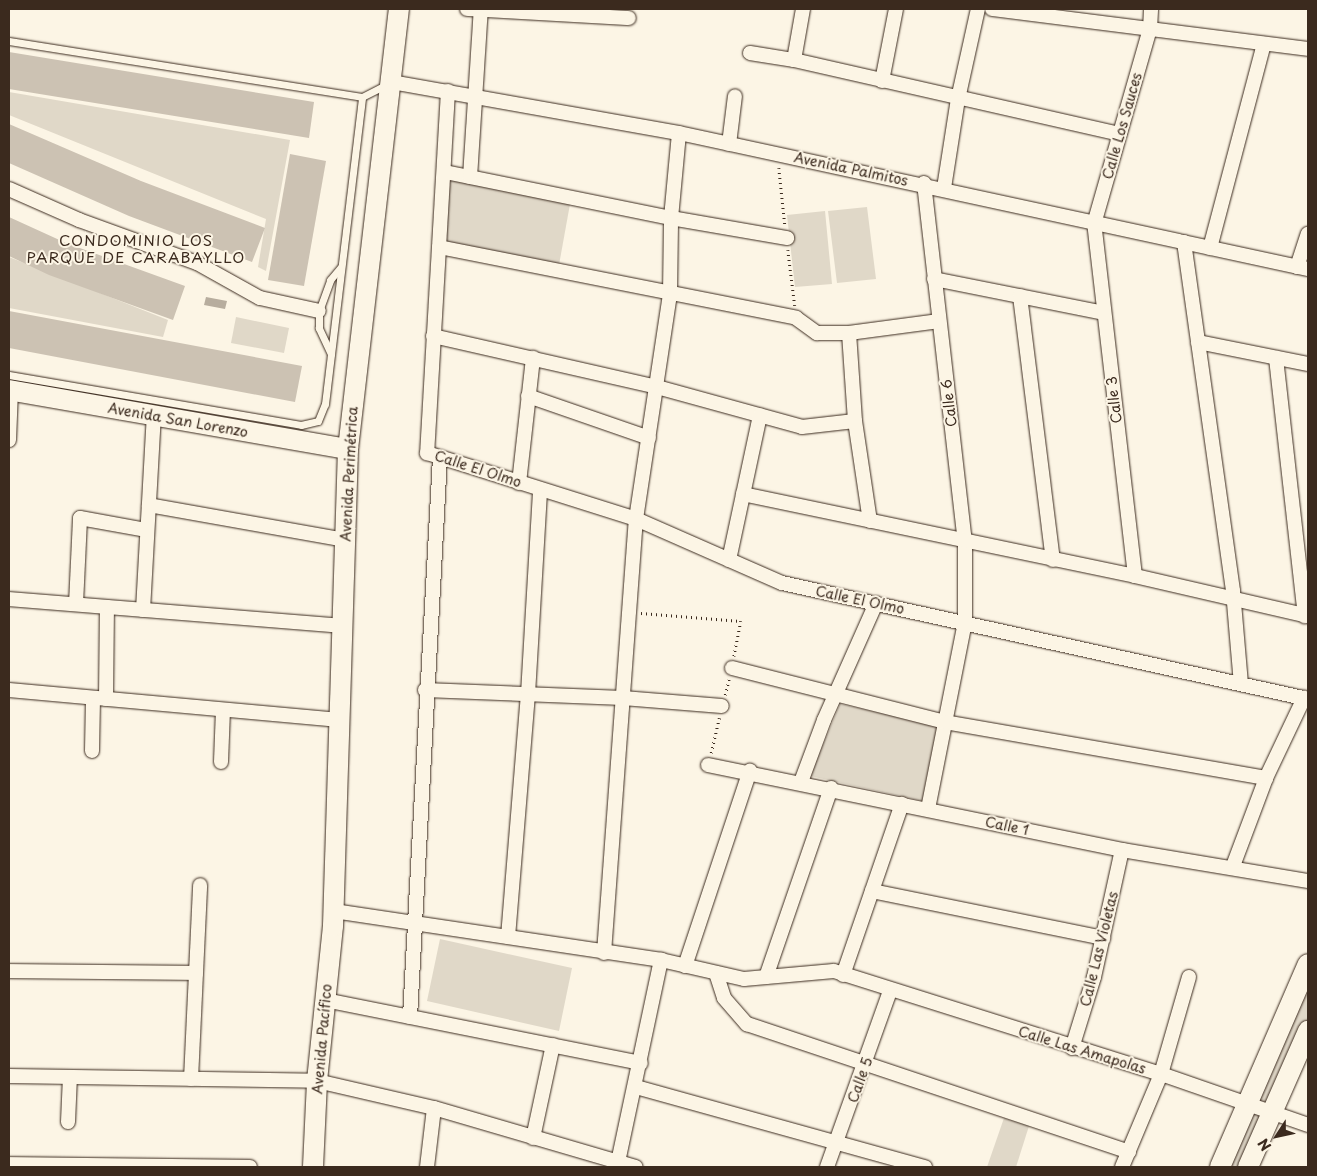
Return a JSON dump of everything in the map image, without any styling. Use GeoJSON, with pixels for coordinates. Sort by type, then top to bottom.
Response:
{"type":"FeatureCollection","features":[{"type":"Feature","properties":{"kind":"street","name":"Avenida Perimétrica"},"geometry":{"type":"LineString","coordinates":[[334,911],[348,449],[399,9]]}},
{"type":"Feature","properties":{"kind":"street"},"geometry":{"type":"LineString","coordinates":[[467,9],[629,18]]}},
{"type":"Feature","properties":{"kind":"street"},"geometry":{"type":"LineString","coordinates":[[470,177],[478,96],[481,9]]}},
{"type":"Feature","properties":{"kind":"street"},"geometry":{"type":"LineString","coordinates":[[794,60],[803,9]]}},
{"type":"Feature","properties":{"kind":"street"},"geometry":{"type":"LineString","coordinates":[[882,81],[896,9]]}},
{"type":"Feature","properties":{"kind":"street"},"geometry":{"type":"LineString","coordinates":[[944,188],[958,99],[978,9]]}},
{"type":"Feature","properties":{"kind":"street"},"geometry":{"type":"LineString","coordinates":[[992,9],[1308,49]]}},
{"type":"Feature","properties":{"kind":"street","name":"Calle Los Sauces"},"geometry":{"type":"LineString","coordinates":[[1094,224],[1150,29],[1151,9]]}},
{"type":"Feature","properties":{"kind":"street"},"geometry":{"type":"LineString","coordinates":[[1210,248],[1264,44]]}},
{"type":"Feature","properties":{"kind":"street"},"geometry":{"type":"LineString","coordinates":[[750,53],[794,60],[958,99],[1120,134]]}},
{"type":"Feature","properties":{"kind":"street","name":"Avenida Palmitos"},"geometry":{"type":"LineString","coordinates":[[392,82],[679,133],[944,188],[1094,224],[1303,268]]}},
{"type":"Feature","properties":{"kind":"street"},"geometry":{"type":"LineString","coordinates":[[410,1017],[413,922],[426,690],[434,455],[433,336],[445,172],[448,91]]}},
{"type":"Feature","properties":{"kind":"street"},"geometry":{"type":"LineString","coordinates":[[729,144],[735,96]]}},
{"type":"Feature","properties":{"kind":"street"},"geometry":{"type":"LineString","coordinates":[[604,953],[636,519],[670,294],[671,218],[679,133]]}},
{"type":"Feature","properties":{"kind":"street"},"geometry":{"type":"LineString","coordinates":[[445,172],[671,218],[787,238]]}},
{"type":"Feature","properties":{"kind":"street","name":"Calle 6"},"geometry":{"type":"LineString","coordinates":[[924,184],[965,543],[965,622],[928,809]]}},
{"type":"Feature","properties":{"kind":"street"},"geometry":{"type":"LineString","coordinates":[[9,189],[79,220],[197,263],[260,298],[319,311]]}},
{"type":"Feature","properties":{"kind":"street","name":"Calle 3"},"geometry":{"type":"LineString","coordinates":[[1094,224],[1134,576]]}},
{"type":"Feature","properties":{"kind":"street"},"geometry":{"type":"LineString","coordinates":[[1303,268],[1308,234]]}},
{"type":"Feature","properties":{"kind":"street"},"geometry":{"type":"LineString","coordinates":[[1184,242],[1234,599],[1241,684]]}},
{"type":"Feature","properties":{"kind":"street"},"geometry":{"type":"LineString","coordinates":[[439,247],[796,318],[817,334],[849,333],[939,321]]}},
{"type":"Feature","properties":{"kind":"street"},"geometry":{"type":"LineString","coordinates":[[934,279],[1104,313]]}},
{"type":"Feature","properties":{"kind":"street"},"geometry":{"type":"LineString","coordinates":[[1020,296],[1053,560]]}},
{"type":"Feature","properties":{"kind":"street"},"geometry":{"type":"LineString","coordinates":[[849,333],[855,421],[870,521]]}},
{"type":"Feature","properties":{"kind":"street"},"geometry":{"type":"LineString","coordinates":[[433,336],[656,386],[802,427],[855,421]]}},
{"type":"Feature","properties":{"kind":"street"},"geometry":{"type":"LineString","coordinates":[[1198,342],[1308,364]]}},
{"type":"Feature","properties":{"kind":"street"},"geometry":{"type":"LineString","coordinates":[[519,482],[532,358]]}},
{"type":"Feature","properties":{"kind":"street"},"geometry":{"type":"LineString","coordinates":[[743,494],[965,543],[1134,576],[1307,616],[1276,358]]}},
{"type":"Feature","properties":{"kind":"street"},"geometry":{"type":"LineString","coordinates":[[9,440],[10,385]]}},
{"type":"Feature","properties":{"kind":"street","name":"Avenida San Lorenzo"},"geometry":{"type":"LineString","coordinates":[[10,385],[154,416],[348,449]]}},
{"type":"Feature","properties":{"kind":"street"},"geometry":{"type":"LineString","coordinates":[[528,396],[649,438]]}},
{"type":"Feature","properties":{"kind":"street"},"geometry":{"type":"LineString","coordinates":[[729,560],[760,415]]}},
{"type":"Feature","properties":{"kind":"street"},"geometry":{"type":"LineString","coordinates":[[143,610],[154,416]]}},
{"type":"Feature","properties":{"kind":"street","name":"Calle El Olmo"},"geometry":{"type":"LineString","coordinates":[[434,455],[636,519],[782,583],[1306,699]]}},
{"type":"Feature","properties":{"kind":"street"},"geometry":{"type":"LineString","coordinates":[[508,937],[528,694],[540,489]]}},
{"type":"Feature","properties":{"kind":"street"},"geometry":{"type":"LineString","coordinates":[[149,504],[345,540]]}},
{"type":"Feature","properties":{"kind":"street"},"geometry":{"type":"LineString","coordinates":[[76,604],[80,518],[147,530]]}},
{"type":"Feature","properties":{"kind":"street"},"geometry":{"type":"LineString","coordinates":[[9,598],[342,626]]}},
{"type":"Feature","properties":{"kind":"street"},"geometry":{"type":"LineString","coordinates":[[801,782],[835,695],[876,603]]}},
{"type":"Feature","properties":{"kind":"street"},"geometry":{"type":"LineString","coordinates":[[92,752],[100,698],[107,607]]}},
{"type":"Feature","properties":{"kind":"street"},"geometry":{"type":"LineString","coordinates":[[732,668],[945,722],[1266,778]]}},
{"type":"Feature","properties":{"kind":"street"},"geometry":{"type":"LineString","coordinates":[[9,690],[340,720]]}},
{"type":"Feature","properties":{"kind":"street"},"geometry":{"type":"LineString","coordinates":[[426,690],[623,698],[722,706]]}},
{"type":"Feature","properties":{"kind":"street"},"geometry":{"type":"LineString","coordinates":[[1233,866],[1266,778],[1306,699]]}},
{"type":"Feature","properties":{"kind":"street"},"geometry":{"type":"LineString","coordinates":[[221,762],[223,710]]}},
{"type":"Feature","properties":{"kind":"street","name":"Calle 1"},"geometry":{"type":"LineString","coordinates":[[708,765],[750,771],[1122,850],[1233,866],[1308,881]]}},
{"type":"Feature","properties":{"kind":"street"},"geometry":{"type":"LineString","coordinates":[[685,966],[750,771]]}},
{"type":"Feature","properties":{"kind":"street"},"geometry":{"type":"LineString","coordinates":[[766,977],[831,788]]}},
{"type":"Feature","properties":{"kind":"street"},"geometry":{"type":"LineString","coordinates":[[843,975],[902,804]]}},
{"type":"Feature","properties":{"kind":"street","name":"Calle Las Violetas"},"geometry":{"type":"LineString","coordinates":[[1072,1048],[1103,938],[1122,850]]}},
{"type":"Feature","properties":{"kind":"street"},"geometry":{"type":"LineString","coordinates":[[191,1079],[200,885]]}},
{"type":"Feature","properties":{"kind":"street"},"geometry":{"type":"LineString","coordinates":[[872,891],[1103,938]]}},
{"type":"Feature","properties":{"kind":"street","name":"Calle Las Amapolas"},"geometry":{"type":"LineString","coordinates":[[334,911],[604,953],[661,960],[744,979],[834,971],[890,991],[1161,1074],[1273,1113]]}},
{"type":"Feature","properties":{"kind":"street","name":"Avenida Pacífico"},"geometry":{"type":"LineString","coordinates":[[313,1167],[317,1081],[334,911]]}},
{"type":"Feature","properties":{"kind":"street"},"geometry":{"type":"LineString","coordinates":[[618,1162],[636,1088],[661,960]]}},
{"type":"Feature","properties":{"kind":"street"},"geometry":{"type":"LineString","coordinates":[[1220,1167],[1249,1105],[1308,964]]}},
{"type":"Feature","properties":{"kind":"street"},"geometry":{"type":"LineString","coordinates":[[9,970],[196,973]]}},
{"type":"Feature","properties":{"kind":"street"},"geometry":{"type":"LineString","coordinates":[[716,973],[724,998],[747,1024],[1129,1152]]}},
{"type":"Feature","properties":{"kind":"street"},"geometry":{"type":"LineString","coordinates":[[1122,1167],[1161,1074],[1189,977]]}},
{"type":"Feature","properties":{"kind":"street","name":"Calle 5"},"geometry":{"type":"LineString","coordinates":[[827,1167],[866,1063],[890,991]]}},
{"type":"Feature","properties":{"kind":"street"},"geometry":{"type":"LineString","coordinates":[[325,1000],[641,1062]]}},
{"type":"Feature","properties":{"kind":"street"},"geometry":{"type":"LineString","coordinates":[[1248,1167],[1308,1031]]}},
{"type":"Feature","properties":{"kind":"street"},"geometry":{"type":"LineString","coordinates":[[533,1138],[553,1045]]}},
{"type":"Feature","properties":{"kind":"street"},"geometry":{"type":"LineString","coordinates":[[9,1076],[317,1081],[434,1108],[636,1167]]}},
{"type":"Feature","properties":{"kind":"street"},"geometry":{"type":"LineString","coordinates":[[68,1122],[70,1077]]}},
{"type":"Feature","properties":{"kind":"street"},"geometry":{"type":"LineString","coordinates":[[636,1088],[837,1141],[925,1167]]}},
{"type":"Feature","properties":{"kind":"street"},"geometry":{"type":"LineString","coordinates":[[428,1167],[434,1108]]}},
{"type":"Feature","properties":{"kind":"street"},"geometry":{"type":"LineString","coordinates":[[1273,1113],[1308,1125]]}},
{"type":"Feature","properties":{"kind":"street"},"geometry":{"type":"LineString","coordinates":[[9,1164],[250,1167]]}},
{"type":"Feature","properties":{"kind":"lane"},"geometry":{"type":"LineString","coordinates":[[9,41],[362,97],[392,82]]}},
{"type":"Feature","properties":{"kind":"lane"},"geometry":{"type":"LineString","coordinates":[[10,385],[301,425],[318,421],[322,414],[331,355],[362,97]]}},
{"type":"Feature","properties":{"kind":"lane"},"geometry":{"type":"LineString","coordinates":[[331,355],[319,328],[319,311],[330,280],[342,266]]}},
{"type":"Feature","properties":{"kind":"path"},"geometry":{"type":"LineString","coordinates":[[630,612],[741,621]]}},
{"type":"Feature","properties":{"kind":"shaded area"},"geometry":{"type":"Polygon","coordinates":[[[9,92],[290,140],[266,271],[258,267],[266,219],[9,115],[9,92]]]}},
{"type":"Feature","properties":{"kind":"shaded area"},"geometry":{"type":"Polygon","coordinates":[[[448,178],[570,204],[559,265],[443,242],[448,178]]]}},
{"type":"Feature","properties":{"kind":"shaded area"},"geometry":{"type":"Polygon","coordinates":[[[867,207],[876,279],[837,283],[828,211],[867,207]]]}},
{"type":"Feature","properties":{"kind":"shaded area"},"geometry":{"type":"Polygon","coordinates":[[[825,211],[832,284],[795,287],[787,215],[825,211]]]}},
{"type":"Feature","properties":{"kind":"shaded area"},"geometry":{"type":"Polygon","coordinates":[[[9,257],[168,320],[163,337],[9,308],[9,257]]]}},
{"type":"Feature","properties":{"kind":"shaded area"},"geometry":{"type":"Polygon","coordinates":[[[206,297],[227,301],[225,309],[204,305],[206,297]]]}},
{"type":"Feature","properties":{"kind":"shaded area"},"geometry":{"type":"Polygon","coordinates":[[[236,317],[289,328],[284,353],[231,343],[236,317]]]}},
{"type":"Feature","properties":{"kind":"shaded area"},"geometry":{"type":"Polygon","coordinates":[[[840,704],[940,726],[923,801],[810,776],[840,704]]]}},
{"type":"Feature","properties":{"kind":"shaded area"},"geometry":{"type":"Polygon","coordinates":[[[440,939],[572,968],[559,1031],[427,1001],[440,939]]]}},
{"type":"Feature","properties":{"kind":"shaded area"},"geometry":{"type":"Polygon","coordinates":[[[1308,972],[1308,1024],[1274,1105],[1255,1099],[1308,972]]]}},
{"type":"Feature","properties":{"kind":"shaded area"},"geometry":{"type":"Polygon","coordinates":[[[1252,1111],[1268,1118],[1244,1167],[1226,1167],[1252,1111]]]}},
{"type":"Feature","properties":{"kind":"shaded area"},"geometry":{"type":"Polygon","coordinates":[[[1004,1118],[1029,1126],[1016,1167],[987,1167],[1004,1118]]]}},
{"type":"Feature","properties":{"kind":"building"},"geometry":{"type":"Polygon","coordinates":[[[9,52],[314,102],[309,138],[9,89],[9,52]]]}},
{"type":"Feature","properties":{"kind":"building"},"geometry":{"type":"Polygon","coordinates":[[[9,124],[141,181],[265,228],[252,262],[129,216],[9,163],[9,124]]]}},
{"type":"Feature","properties":{"kind":"building"},"geometry":{"type":"Polygon","coordinates":[[[290,154],[326,161],[304,286],[268,280],[290,154]]]}},
{"type":"Feature","properties":{"kind":"building"},"geometry":{"type":"Polygon","coordinates":[[[9,217],[66,243],[185,286],[173,320],[49,275],[9,256],[9,217]]]}},
{"type":"Feature","properties":{"kind":"building"},"geometry":{"type":"Polygon","coordinates":[[[9,311],[302,366],[295,402],[9,348],[9,311]]]}},
{"type":"Feature","properties":{"kind":"district","name":"CONDOMINIO LOS PARQUE DE CARABAYLLO"},"geometry":{"type":"Point","coordinates":[136,248]}}]}
